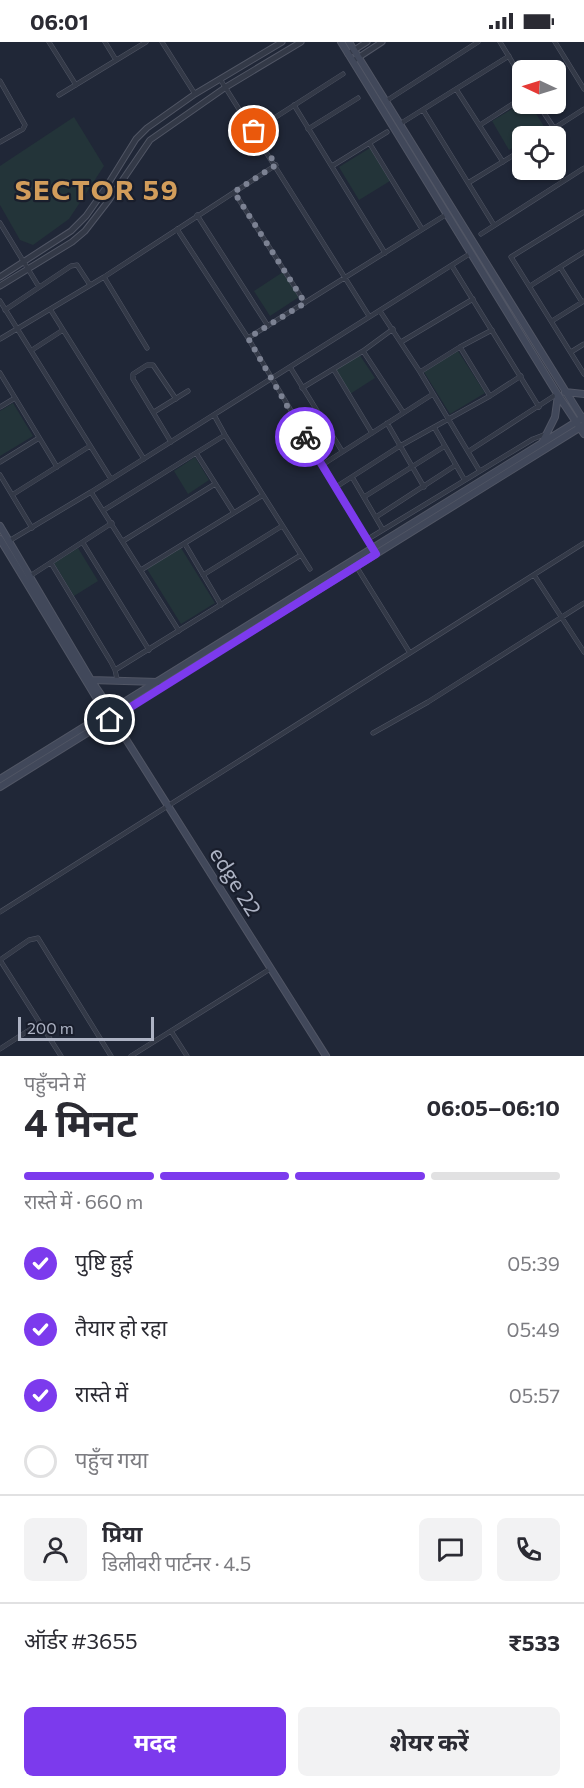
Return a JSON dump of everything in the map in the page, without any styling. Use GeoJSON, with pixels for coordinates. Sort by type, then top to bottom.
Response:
{"type":"FeatureCollection","features":[{"type":"Feature","properties":{"kind":"main road"},"geometry":{"type":"LineString","coordinates":[[341,42],[351,52],[386,101],[582,423]]}},
{"type":"Feature","properties":{"kind":"main road"},"geometry":{"type":"LineString","coordinates":[[349,42],[351,52]]}},
{"type":"Feature","properties":{"kind":"main road"},"geometry":{"type":"LineString","coordinates":[[356,59],[557,394],[582,423]]}},
{"type":"Feature","properties":{"kind":"main road"},"geometry":{"type":"LineString","coordinates":[[565,392],[584,394]]}},
{"type":"Feature","properties":{"kind":"main road"},"geometry":{"type":"LineString","coordinates":[[541,444],[555,417],[557,394]]}},
{"type":"Feature","properties":{"kind":"main road"},"geometry":{"type":"LineString","coordinates":[[0,779],[356,566],[375,551],[541,444],[582,423]]}},
{"type":"Feature","properties":{"kind":"main road"},"geometry":{"type":"LineString","coordinates":[[0,787],[158,682],[582,423]]}},
{"type":"Feature","properties":{"kind":"main road"},"geometry":{"type":"LineString","coordinates":[[0,526],[110,715]]}},
{"type":"Feature","properties":{"kind":"main road"},"geometry":{"type":"LineString","coordinates":[[0,539],[110,715]]}},
{"type":"Feature","properties":{"kind":"main road"},"geometry":{"type":"LineString","coordinates":[[91,680],[158,682]]}},
{"type":"Feature","properties":{"kind":"main road","name":"edge 22"},"geometry":{"type":"LineString","coordinates":[[110,715],[326,1056]]}},
{"type":"Feature","properties":{"kind":"street"},"geometry":{"type":"LineString","coordinates":[[49,42],[76,85]]}},
{"type":"Feature","properties":{"kind":"street"},"geometry":{"type":"LineString","coordinates":[[105,42],[116,60]]}},
{"type":"Feature","properties":{"kind":"street"},"geometry":{"type":"LineString","coordinates":[[59,95],[146,42]]}},
{"type":"Feature","properties":{"kind":"street"},"geometry":{"type":"LineString","coordinates":[[162,42],[195,94]]}},
{"type":"Feature","properties":{"kind":"street"},"geometry":{"type":"LineString","coordinates":[[0,277],[71,231],[86,216],[141,134],[195,94],[282,42]]}},
{"type":"Feature","properties":{"kind":"street"},"geometry":{"type":"LineString","coordinates":[[0,286],[72,242],[85,231],[150,140],[226,87],[301,42]]}},
{"type":"Feature","properties":{"kind":"street"},"geometry":{"type":"LineString","coordinates":[[351,52],[367,42]]}},
{"type":"Feature","properties":{"kind":"street"},"geometry":{"type":"LineString","coordinates":[[356,59],[382,42]]}},
{"type":"Feature","properties":{"kind":"street"},"geometry":{"type":"LineString","coordinates":[[386,101],[478,42]]}},
{"type":"Feature","properties":{"kind":"street"},"geometry":{"type":"LineString","coordinates":[[500,42],[512,61]]}},
{"type":"Feature","properties":{"kind":"street"},"geometry":{"type":"LineString","coordinates":[[555,42],[584,89]]}},
{"type":"Feature","properties":{"kind":"street"},"geometry":{"type":"LineString","coordinates":[[404,122],[509,56]]}},
{"type":"Feature","properties":{"kind":"street"},"geometry":{"type":"LineString","coordinates":[[254,131],[343,74]]}},
{"type":"Feature","properties":{"kind":"street"},"geometry":{"type":"LineString","coordinates":[[220,79],[369,316]]}},
{"type":"Feature","properties":{"kind":"street"},"geometry":{"type":"LineString","coordinates":[[0,81],[26,125],[0,142]]}},
{"type":"Feature","properties":{"kind":"street"},"geometry":{"type":"LineString","coordinates":[[456,89],[503,162]]}},
{"type":"Feature","properties":{"kind":"street"},"geometry":{"type":"LineString","coordinates":[[309,129],[358,98]]}},
{"type":"Feature","properties":{"kind":"street"},"geometry":{"type":"LineString","coordinates":[[480,125],[512,104]]}},
{"type":"Feature","properties":{"kind":"street"},"geometry":{"type":"LineString","coordinates":[[294,105],[385,253]]}},
{"type":"Feature","properties":{"kind":"street"},"geometry":{"type":"LineString","coordinates":[[557,126],[584,109]]}},
{"type":"Feature","properties":{"kind":"street"},"geometry":{"type":"LineString","coordinates":[[423,110],[494,225]]}},
{"type":"Feature","properties":{"kind":"street"},"geometry":{"type":"LineString","coordinates":[[332,166],[387,132]]}},
{"type":"Feature","properties":{"kind":"street"},"geometry":{"type":"LineString","coordinates":[[370,144],[422,229]]}},
{"type":"Feature","properties":{"kind":"street"},"geometry":{"type":"LineString","coordinates":[[468,183],[512,156]]}},
{"type":"Feature","properties":{"kind":"street"},"geometry":{"type":"LineString","coordinates":[[0,339],[104,277],[197,214],[276,165]]}},
{"type":"Feature","properties":{"kind":"street"},"geometry":{"type":"LineString","coordinates":[[481,234],[584,168]]}},
{"type":"Feature","properties":{"kind":"street"},"geometry":{"type":"LineString","coordinates":[[234,192],[305,303]]}},
{"type":"Feature","properties":{"kind":"street"},"geometry":{"type":"LineString","coordinates":[[584,212],[511,257],[584,374]]}},
{"type":"Feature","properties":{"kind":"street"},"geometry":{"type":"LineString","coordinates":[[197,214],[268,326]]}},
{"type":"Feature","properties":{"kind":"street"},"geometry":{"type":"LineString","coordinates":[[248,338],[447,214]]}},
{"type":"Feature","properties":{"kind":"street"},"geometry":{"type":"LineString","coordinates":[[0,223],[39,287]]}},
{"type":"Feature","properties":{"kind":"street"},"geometry":{"type":"LineString","coordinates":[[177,229],[248,338],[375,551]]}},
{"type":"Feature","properties":{"kind":"street"},"geometry":{"type":"LineString","coordinates":[[530,286],[584,252]]}},
{"type":"Feature","properties":{"kind":"street"},"geometry":{"type":"LineString","coordinates":[[9,541],[144,459],[471,253]]}},
{"type":"Feature","properties":{"kind":"street"},"geometry":{"type":"LineString","coordinates":[[6,310],[71,266],[77,265],[90,285]]}},
{"type":"Feature","properties":{"kind":"street"},"geometry":{"type":"LineString","coordinates":[[452,266],[539,407]]}},
{"type":"Feature","properties":{"kind":"street"},"geometry":{"type":"LineString","coordinates":[[552,321],[583,302],[561,267]]}},
{"type":"Feature","properties":{"kind":"street"},"geometry":{"type":"LineString","coordinates":[[104,277],[147,348]]}},
{"type":"Feature","properties":{"kind":"street"},"geometry":{"type":"LineString","coordinates":[[401,342],[473,298]]}},
{"type":"Feature","properties":{"kind":"street"},"geometry":{"type":"LineString","coordinates":[[0,301],[111,479]]}},
{"type":"Feature","properties":{"kind":"street"},"geometry":{"type":"LineString","coordinates":[[50,309],[144,459]]}},
{"type":"Feature","properties":{"kind":"street"},"geometry":{"type":"LineString","coordinates":[[380,311],[480,470]]}},
{"type":"Feature","properties":{"kind":"street"},"geometry":{"type":"LineString","coordinates":[[302,388],[334,370],[393,329]]}},
{"type":"Feature","properties":{"kind":"street"},"geometry":{"type":"LineString","coordinates":[[32,350],[63,330]]}},
{"type":"Feature","properties":{"kind":"street"},"geometry":{"type":"LineString","coordinates":[[420,372],[459,347],[492,330]]}},
{"type":"Feature","properties":{"kind":"street"},"geometry":{"type":"LineString","coordinates":[[571,352],[584,344]]}},
{"type":"Feature","properties":{"kind":"street"},"geometry":{"type":"LineString","coordinates":[[459,347],[490,396]]}},
{"type":"Feature","properties":{"kind":"street"},"geometry":{"type":"LineString","coordinates":[[363,351],[403,412]]}},
{"type":"Feature","properties":{"kind":"street"},"geometry":{"type":"LineString","coordinates":[[171,442],[133,379],[135,373],[147,365],[153,365],[176,399]]}},
{"type":"Feature","properties":{"kind":"street"},"geometry":{"type":"LineString","coordinates":[[290,367],[342,452]]}},
{"type":"Feature","properties":{"kind":"street"},"geometry":{"type":"LineString","coordinates":[[334,370],[372,433]]}},
{"type":"Feature","properties":{"kind":"street"},"geometry":{"type":"LineString","coordinates":[[0,373],[57,467]]}},
{"type":"Feature","properties":{"kind":"street"},"geometry":{"type":"LineString","coordinates":[[336,487],[400,446],[521,376]]}},
{"type":"Feature","properties":{"kind":"street"},"geometry":{"type":"LineString","coordinates":[[154,412],[188,391]]}},
{"type":"Feature","properties":{"kind":"street"},"geometry":{"type":"LineString","coordinates":[[322,465],[433,394]]}},
{"type":"Feature","properties":{"kind":"street"},"geometry":{"type":"LineString","coordinates":[[469,451],[557,394]]}},
{"type":"Feature","properties":{"kind":"street"},"geometry":{"type":"LineString","coordinates":[[0,407],[15,398]]}},
{"type":"Feature","properties":{"kind":"street"},"geometry":{"type":"LineString","coordinates":[[214,415],[310,569]]}},
{"type":"Feature","properties":{"kind":"street"},"geometry":{"type":"LineString","coordinates":[[387,423],[424,487]]}},
{"type":"Feature","properties":{"kind":"street"},"geometry":{"type":"LineString","coordinates":[[434,427],[464,479]]}},
{"type":"Feature","properties":{"kind":"street"},"geometry":{"type":"LineString","coordinates":[[368,539],[464,479],[533,439],[548,433]]}},
{"type":"Feature","properties":{"kind":"street"},"geometry":{"type":"LineString","coordinates":[[104,510],[225,435]]}},
{"type":"Feature","properties":{"kind":"street"},"geometry":{"type":"LineString","coordinates":[[0,462],[39,438]]}},
{"type":"Feature","properties":{"kind":"street"},"geometry":{"type":"LineString","coordinates":[[12,495],[90,446]]}},
{"type":"Feature","properties":{"kind":"street"},"geometry":{"type":"LineString","coordinates":[[364,497],[445,446]]}},
{"type":"Feature","properties":{"kind":"street"},"geometry":{"type":"LineString","coordinates":[[196,453],[234,513]]}},
{"type":"Feature","properties":{"kind":"street"},"geometry":{"type":"LineString","coordinates":[[376,517],[456,465]]}},
{"type":"Feature","properties":{"kind":"street"},"geometry":{"type":"LineString","coordinates":[[0,475],[32,528]]}},
{"type":"Feature","properties":{"kind":"street"},"geometry":{"type":"LineString","coordinates":[[352,477],[383,530]]}},
{"type":"Feature","properties":{"kind":"street"},"geometry":{"type":"LineString","coordinates":[[123,541],[215,484]]}},
{"type":"Feature","properties":{"kind":"street"},"geometry":{"type":"LineString","coordinates":[[91,492],[178,631]]}},
{"type":"Feature","properties":{"kind":"street"},"geometry":{"type":"LineString","coordinates":[[141,570],[263,495]]}},
{"type":"Feature","properties":{"kind":"street"},"geometry":{"type":"LineString","coordinates":[[30,576],[112,523]]}},
{"type":"Feature","properties":{"kind":"street"},"geometry":{"type":"LineString","coordinates":[[203,575],[282,526]]}},
{"type":"Feature","properties":{"kind":"street"},"geometry":{"type":"LineString","coordinates":[[83,543],[149,650]]}},
{"type":"Feature","properties":{"kind":"street"},"geometry":{"type":"LineString","coordinates":[[0,912],[584,543]]}},
{"type":"Feature","properties":{"kind":"street"},"geometry":{"type":"LineString","coordinates":[[185,544],[222,606]]}},
{"type":"Feature","properties":{"kind":"street"},"geometry":{"type":"LineString","coordinates":[[115,670],[222,606],[301,555]]}},
{"type":"Feature","properties":{"kind":"street"},"geometry":{"type":"LineString","coordinates":[[51,563],[115,670],[117,679]]}},
{"type":"Feature","properties":{"kind":"street"},"geometry":{"type":"LineString","coordinates":[[356,566],[410,653]]}},
{"type":"Feature","properties":{"kind":"street"},"geometry":{"type":"LineString","coordinates":[[534,575],[584,652]]}},
{"type":"Feature","properties":{"kind":"street"},"geometry":{"type":"LineString","coordinates":[[373,734],[584,603]]}},
{"type":"Feature","properties":{"kind":"street"},"geometry":{"type":"LineString","coordinates":[[61,1056],[0,960],[28,940],[38,938],[111,1056]]}},
{"type":"Feature","properties":{"kind":"street"},"geometry":{"type":"LineString","coordinates":[[131,1056],[270,969]]}},
{"type":"Feature","properties":{"kind":"street"},"geometry":{"type":"LineString","coordinates":[[0,1049],[40,1023]]}},
{"type":"Feature","properties":{"kind":"street"},"geometry":{"type":"LineString","coordinates":[[171,1031],[187,1056]]}},
{"type":"Feature","properties":{"kind":"shaded area"},"geometry":{"type":"Polygon","coordinates":[[[512,109],[512,114],[536,114],[544,126],[512,126],[512,148],[509,150],[492,121],[512,109]]]}},
{"type":"Feature","properties":{"kind":"shaded area"},"geometry":{"type":"Polygon","coordinates":[[[74,117],[104,166],[69,219],[33,245],[20,240],[0,205],[0,166],[74,117]]]}},
{"type":"Feature","properties":{"kind":"shaded area"},"geometry":{"type":"Polygon","coordinates":[[[370,148],[390,181],[359,200],[339,167],[370,148]]]}},
{"type":"Feature","properties":{"kind":"shaded area"},"geometry":{"type":"Polygon","coordinates":[[[283,272],[299,297],[270,316],[254,291],[283,272]]]}},
{"type":"Feature","properties":{"kind":"shaded area"},"geometry":{"type":"Polygon","coordinates":[[[458,351],[485,393],[450,414],[424,372],[458,351]]]}},
{"type":"Feature","properties":{"kind":"shaded area"},"geometry":{"type":"Polygon","coordinates":[[[359,354],[375,378],[350,394],[335,370],[359,354]]]}},
{"type":"Feature","properties":{"kind":"shaded area"},"geometry":{"type":"Polygon","coordinates":[[[13,403],[33,436],[0,456],[0,411],[13,403]]]}},
{"type":"Feature","properties":{"kind":"shaded area"},"geometry":{"type":"Polygon","coordinates":[[[195,457],[209,480],[188,494],[174,471],[195,457]]]}},
{"type":"Feature","properties":{"kind":"shaded area"},"geometry":{"type":"Polygon","coordinates":[[[78,548],[98,581],[74,596],[54,563],[78,548]]]}},
{"type":"Feature","properties":{"kind":"shaded area"},"geometry":{"type":"Polygon","coordinates":[[[181,548],[215,603],[181,624],[147,569],[181,548]]]}},
{"type":"Feature","properties":{"kind":"way so far"},"geometry":{"type":"LineString","coordinates":[[254,131],[276,165],[234,192],[305,303],[248,338],[305,437]]}},
{"type":"Feature","properties":{"kind":"district","name":"SECTOR 59"},"geometry":{"type":"Point","coordinates":[97,189]}},
{"type":"Feature","properties":{"kind":"route"},"geometry":{"type":"LineString","coordinates":[[110,720],[376,554],[305,437]]}}]}
